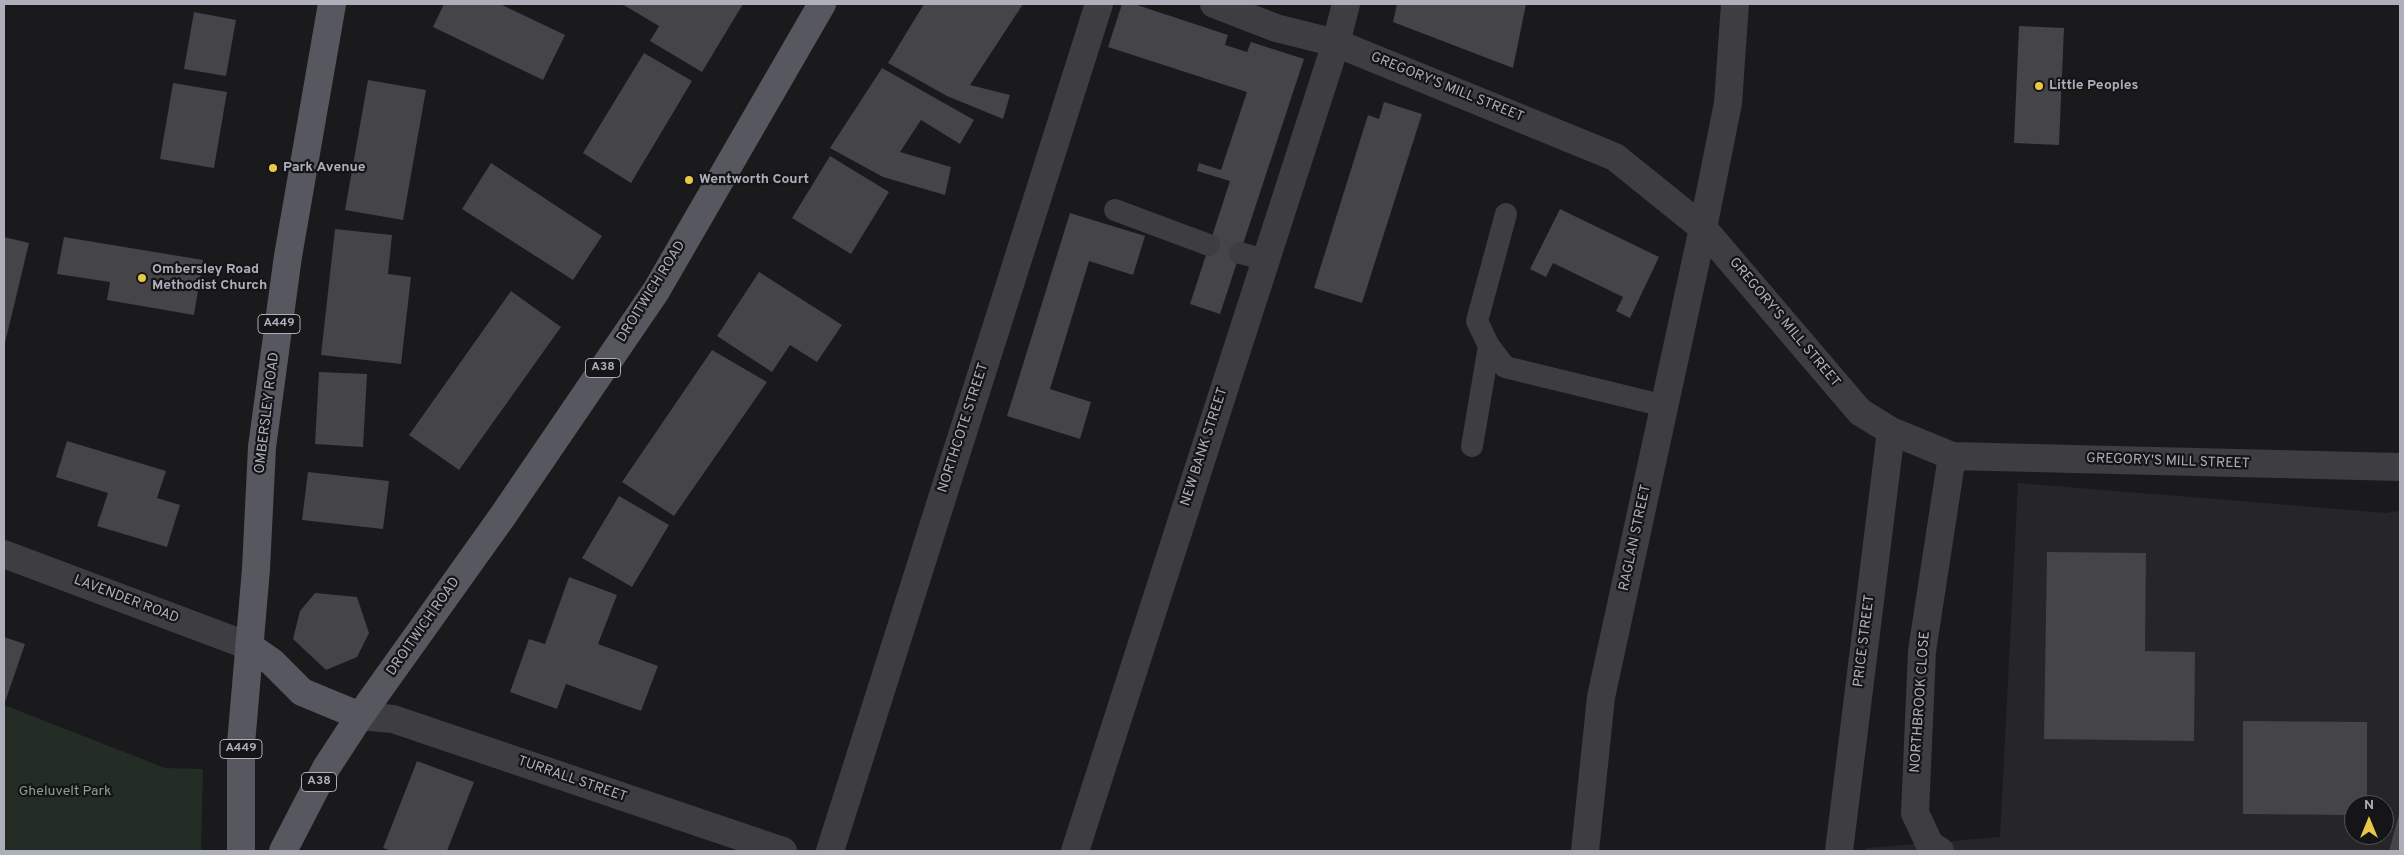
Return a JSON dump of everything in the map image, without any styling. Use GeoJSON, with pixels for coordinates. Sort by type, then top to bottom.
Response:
{"type":"FeatureCollection","features":[{"type":"Feature","properties":{"kind":"main road","name":"OMBERSLEY ROAD"},"geometry":{"type":"LineString","coordinates":[[249,646],[263,438],[288,256],[332,4]]}},
{"type":"Feature","properties":{"kind":"main road","name":"DROITWICH ROAD"},"geometry":{"type":"LineString","coordinates":[[360,716],[502,517],[656,291],[822,4]]}},
{"type":"Feature","properties":{"kind":"main road"},"geometry":{"type":"LineString","coordinates":[[249,646],[272,662],[302,692],[360,716]]}},
{"type":"Feature","properties":{"kind":"main road","name":"A449"},"geometry":{"type":"LineString","coordinates":[[241,851],[240,783],[249,646]]}},
{"type":"Feature","properties":{"kind":"main road","name":"A38"},"geometry":{"type":"LineString","coordinates":[[283,851],[326,768],[360,716]]}},
{"type":"Feature","properties":{"kind":"street","name":"NORTHCOTE STREET"},"geometry":{"type":"LineString","coordinates":[[830,851],[1099,4]]}},
{"type":"Feature","properties":{"kind":"street","name":"GREGORY'S MILL STREET"},"geometry":{"type":"LineString","coordinates":[[1214,4],[1276,28],[1336,43],[1615,157],[1703,228],[1860,412],[1891,431],[1952,456],[2400,467]]}},
{"type":"Feature","properties":{"kind":"street","name":"NEW BANK STREET"},"geometry":{"type":"LineString","coordinates":[[1074,851],[1253,256],[1336,43],[1346,4]]}},
{"type":"Feature","properties":{"kind":"street","name":"RAGLAN STREET"},"geometry":{"type":"LineString","coordinates":[[1586,851],[1601,697],[1665,406],[1728,103],[1735,4]]}},
{"type":"Feature","properties":{"kind":"street","name":"PRICE STREET"},"geometry":{"type":"LineString","coordinates":[[1839,851],[1891,431]]}},
{"type":"Feature","properties":{"kind":"street","name":"NORTHBROOK CLOSE"},"geometry":{"type":"LineString","coordinates":[[1940,851],[1930,845],[1915,813],[1922,651],[1952,456]]}},
{"type":"Feature","properties":{"kind":"street","name":"LAVENDER ROAD"},"geometry":{"type":"LineString","coordinates":[[4,554],[249,646]]}},
{"type":"Feature","properties":{"kind":"street","name":"TURRALL STREET"},"geometry":{"type":"LineString","coordinates":[[360,716],[393,719],[783,851]]}},
{"type":"Feature","properties":{"kind":"lane"},"geometry":{"type":"LineString","coordinates":[[1115,210],[1209,245]]}},
{"type":"Feature","properties":{"kind":"lane"},"geometry":{"type":"LineString","coordinates":[[1506,214],[1477,321],[1489,346],[1505,367],[1665,406]]}},
{"type":"Feature","properties":{"kind":"lane"},"geometry":{"type":"LineString","coordinates":[[1472,446],[1489,346]]}},
{"type":"Feature","properties":{"kind":"shaded area"},"geometry":{"type":"Polygon","coordinates":[[[2018,483],[2387,513],[2400,510],[2400,851],[1865,851],[1866,848],[2000,837],[2018,483]]]}},
{"type":"Feature","properties":{"kind":"green space","name":"Gheluvelt Park"},"geometry":{"type":"Polygon","coordinates":[[[4,705],[165,768],[203,769],[201,851],[4,851],[4,705]]]}},
{"type":"Feature","properties":{"kind":"building"},"geometry":{"type":"Polygon","coordinates":[[[444,4],[500,4],[565,35],[543,80],[433,27],[444,4]]]}},
{"type":"Feature","properties":{"kind":"building"},"geometry":{"type":"Polygon","coordinates":[[[622,4],[743,4],[702,72],[650,41],[659,26],[622,4]]]}},
{"type":"Feature","properties":{"kind":"building"},"geometry":{"type":"Polygon","coordinates":[[[924,4],[1023,4],[970,85],[1010,95],[1003,119],[947,96],[888,63],[924,4]]]}},
{"type":"Feature","properties":{"kind":"building"},"geometry":{"type":"Polygon","coordinates":[[[1122,4],[1134,4],[1228,35],[1225,45],[1247,52],[1251,42],[1304,59],[1220,314],[1190,304],[1230,181],[1197,171],[1199,163],[1221,170],[1247,92],[1108,47],[1122,4]]]}},
{"type":"Feature","properties":{"kind":"building"},"geometry":{"type":"Polygon","coordinates":[[[1397,4],[1526,4],[1513,68],[1393,22],[1397,4]]]}},
{"type":"Feature","properties":{"kind":"building"},"geometry":{"type":"Polygon","coordinates":[[[194,12],[236,20],[226,76],[184,69],[194,12]]]}},
{"type":"Feature","properties":{"kind":"building","name":"Little Peoples"},"geometry":{"type":"Polygon","coordinates":[[[2019,26],[2064,28],[2059,145],[2014,143],[2019,26]]]}},
{"type":"Feature","properties":{"kind":"building"},"geometry":{"type":"Polygon","coordinates":[[[644,53],[692,81],[631,183],[583,153],[644,53]]]}},
{"type":"Feature","properties":{"kind":"building"},"geometry":{"type":"Polygon","coordinates":[[[882,68],[974,120],[960,144],[921,120],[900,152],[951,167],[945,195],[883,177],[830,148],[882,68]]]}},
{"type":"Feature","properties":{"kind":"building"},"geometry":{"type":"Polygon","coordinates":[[[368,80],[426,90],[403,220],[345,210],[368,80]]]}},
{"type":"Feature","properties":{"kind":"building"},"geometry":{"type":"Polygon","coordinates":[[[173,83],[227,92],[214,168],[160,159],[173,83]]]}},
{"type":"Feature","properties":{"kind":"building"},"geometry":{"type":"Polygon","coordinates":[[[1384,102],[1422,114],[1362,303],[1314,288],[1368,115],[1379,119],[1384,102]]]}},
{"type":"Feature","properties":{"kind":"building"},"geometry":{"type":"Polygon","coordinates":[[[830,156],[889,192],[851,254],[792,218],[830,156]]]}},
{"type":"Feature","properties":{"kind":"building"},"geometry":{"type":"Polygon","coordinates":[[[491,163],[602,236],[573,280],[462,209],[491,163]]]}},
{"type":"Feature","properties":{"kind":"building"},"geometry":{"type":"Polygon","coordinates":[[[1560,209],[1659,257],[1630,318],[1616,311],[1623,297],[1553,263],[1546,277],[1530,269],[1560,209]]]}},
{"type":"Feature","properties":{"kind":"building"},"geometry":{"type":"Polygon","coordinates":[[[1070,213],[1145,236],[1133,275],[1089,261],[1050,389],[1091,402],[1080,439],[1007,416],[1070,213]]]}},
{"type":"Feature","properties":{"kind":"building"},"geometry":{"type":"Polygon","coordinates":[[[335,229],[392,235],[388,274],[411,277],[401,364],[321,355],[335,229]]]}},
{"type":"Feature","properties":{"kind":"building"},"geometry":{"type":"Polygon","coordinates":[[[4,237],[29,243],[4,347],[4,237]]]}},
{"type":"Feature","properties":{"kind":"building","name":"Ombersley Road Methodist Church"},"geometry":{"type":"Polygon","coordinates":[[[64,237],[203,260],[194,315],[107,300],[110,282],[57,274],[64,237]]]}},
{"type":"Feature","properties":{"kind":"building"},"geometry":{"type":"Polygon","coordinates":[[[759,272],[842,325],[817,362],[790,345],[772,372],[717,336],[759,272]]]}},
{"type":"Feature","properties":{"kind":"building"},"geometry":{"type":"Polygon","coordinates":[[[511,291],[561,327],[459,470],[409,435],[511,291]]]}},
{"type":"Feature","properties":{"kind":"building"},"geometry":{"type":"Polygon","coordinates":[[[712,350],[767,382],[674,516],[622,482],[712,350]]]}},
{"type":"Feature","properties":{"kind":"building"},"geometry":{"type":"Polygon","coordinates":[[[319,372],[367,374],[363,447],[315,444],[319,372]]]}},
{"type":"Feature","properties":{"kind":"building"},"geometry":{"type":"Polygon","coordinates":[[[67,441],[166,471],[157,498],[180,505],[167,547],[97,526],[108,493],[56,477],[67,441]]]}},
{"type":"Feature","properties":{"kind":"building"},"geometry":{"type":"Polygon","coordinates":[[[308,472],[389,481],[383,529],[302,520],[308,472]]]}},
{"type":"Feature","properties":{"kind":"building"},"geometry":{"type":"Polygon","coordinates":[[[619,496],[669,525],[632,587],[582,558],[619,496]]]}},
{"type":"Feature","properties":{"kind":"building"},"geometry":{"type":"Polygon","coordinates":[[[2047,552],[2146,553],[2145,651],[2195,652],[2194,741],[2044,739],[2047,552]]]}},
{"type":"Feature","properties":{"kind":"building"},"geometry":{"type":"Polygon","coordinates":[[[569,577],[617,595],[598,644],[658,666],[641,711],[566,684],[557,709],[510,692],[529,639],[545,644],[569,577]]]}},
{"type":"Feature","properties":{"kind":"building"},"geometry":{"type":"Polygon","coordinates":[[[315,593],[357,597],[369,633],[357,657],[326,670],[293,639],[300,611],[315,593]]]}},
{"type":"Feature","properties":{"kind":"building"},"geometry":{"type":"Polygon","coordinates":[[[4,637],[25,644],[4,705],[4,637]]]}},
{"type":"Feature","properties":{"kind":"building"},"geometry":{"type":"Polygon","coordinates":[[[2243,721],[2367,722],[2367,795],[2344,795],[2344,815],[2243,814],[2243,721]]]}},
{"type":"Feature","properties":{"kind":"building"},"geometry":{"type":"Polygon","coordinates":[[[417,761],[474,782],[447,851],[393,851],[383,848],[417,761]]]}},
{"type":"Feature","properties":{"kind":"building"},"geometry":{"type":"Polygon","coordinates":[[[2400,811],[2400,851],[2389,851],[2391,845],[2394,845],[2394,833],[2400,811]]]}},
{"type":"Feature","properties":{"kind":"place","name":"Little Peoples"},"geometry":{"type":"Point","coordinates":[2039,86]}},
{"type":"Feature","properties":{"kind":"place","name":"Park Avenue"},"geometry":{"type":"Point","coordinates":[273,168]}},
{"type":"Feature","properties":{"kind":"place","name":"Wentworth Court"},"geometry":{"type":"Point","coordinates":[689,180]}},
{"type":"Feature","properties":{"kind":"place","name":"Ombersley Road Methodist Church"},"geometry":{"type":"Point","coordinates":[142,278]}}]}
